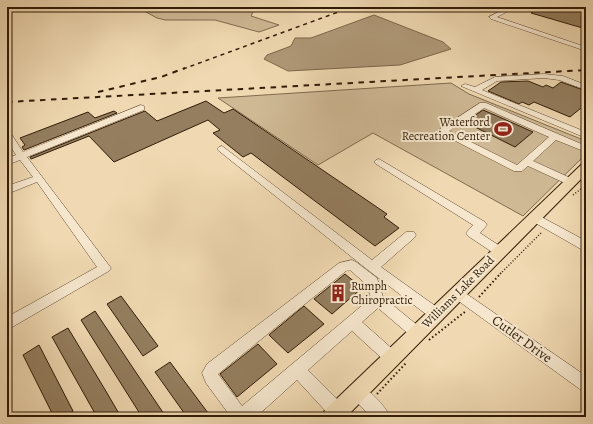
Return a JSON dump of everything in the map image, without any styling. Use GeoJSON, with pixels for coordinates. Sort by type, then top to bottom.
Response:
{"type":"FeatureCollection","features":[{"type":"Feature","properties":{"kind":"main road","name":"Williams Lake Road"},"geometry":{"type":"LineString","coordinates":[[334,414],[586,167]]}},
{"type":"Feature","properties":{"kind":"street"},"geometry":{"type":"LineString","coordinates":[[513,7],[492,17],[586,49]]}},
{"type":"Feature","properties":{"kind":"street"},"geometry":{"type":"LineString","coordinates":[[476,90],[494,79],[544,76],[560,78],[586,88]]}},
{"type":"Feature","properties":{"kind":"street"},"geometry":{"type":"LineString","coordinates":[[465,86],[585,134]]}},
{"type":"Feature","properties":{"kind":"street"},"geometry":{"type":"LineString","coordinates":[[555,136],[518,169],[442,131],[483,105],[586,149]]}},
{"type":"Feature","properties":{"kind":"street"},"geometry":{"type":"LineString","coordinates":[[7,162],[141,108]]}},
{"type":"Feature","properties":{"kind":"street"},"geometry":{"type":"LineString","coordinates":[[7,134],[21,156],[105,268],[7,324]]}},
{"type":"Feature","properties":{"kind":"street"},"geometry":{"type":"LineString","coordinates":[[222,149],[372,267],[436,314]]}},
{"type":"Feature","properties":{"kind":"street"},"geometry":{"type":"LineString","coordinates":[[526,161],[571,182]]}},
{"type":"Feature","properties":{"kind":"street"},"geometry":{"type":"LineString","coordinates":[[379,162],[481,225],[472,233],[499,251]]}},
{"type":"Feature","properties":{"kind":"street"},"geometry":{"type":"LineString","coordinates":[[7,190],[39,178]]}},
{"type":"Feature","properties":{"kind":"street"},"geometry":{"type":"LineString","coordinates":[[534,218],[586,247]]}},
{"type":"Feature","properties":{"kind":"street"},"geometry":{"type":"LineString","coordinates":[[372,267],[410,236]]}},
{"type":"Feature","properties":{"kind":"street"},"geometry":{"type":"LineString","coordinates":[[378,300],[247,414],[237,412],[211,378],[210,373],[212,369],[343,266],[352,265],[372,282],[378,300],[417,333]]}},
{"type":"Feature","properties":{"kind":"street","name":"Cutler Drive"},"geometry":{"type":"LineString","coordinates":[[458,293],[586,385]]}},
{"type":"Feature","properties":{"kind":"street"},"geometry":{"type":"LineString","coordinates":[[352,322],[392,358]]}},
{"type":"Feature","properties":{"kind":"street"},"geometry":{"type":"LineString","coordinates":[[297,370],[334,414]]}},
{"type":"Feature","properties":{"kind":"street"},"geometry":{"type":"LineString","coordinates":[[357,392],[382,417]]}},
{"type":"Feature","properties":{"kind":"shaded area"},"geometry":{"type":"Polygon","coordinates":[[[145,7],[247,7],[254,10],[251,16],[279,25],[259,32],[215,20],[165,20],[157,18],[146,12],[145,7]]]}},
{"type":"Feature","properties":{"kind":"shaded area"},"geometry":{"type":"Polygon","coordinates":[[[374,15],[443,42],[451,49],[400,65],[288,71],[264,59],[267,55],[291,46],[295,38],[311,38],[374,15]]]}},
{"type":"Feature","properties":{"kind":"shaded area","name":"Waterford Recreation Center"},"geometry":{"type":"Polygon","coordinates":[[[451,83],[469,94],[586,141],[586,154],[523,216],[373,133],[318,165],[218,98],[451,83]]]}},
{"type":"Feature","properties":{"kind":"building"},"geometry":{"type":"Polygon","coordinates":[[[541,7],[586,7],[586,29],[531,13],[541,7]]]}},
{"type":"Feature","properties":{"kind":"building"},"geometry":{"type":"Polygon","coordinates":[[[528,81],[543,87],[546,85],[553,88],[561,82],[586,91],[586,104],[570,117],[534,102],[529,105],[522,102],[519,104],[488,91],[501,82],[528,81]]]}},
{"type":"Feature","properties":{"kind":"building"},"geometry":{"type":"Polygon","coordinates":[[[206,101],[224,113],[233,109],[387,214],[384,217],[399,228],[375,246],[251,153],[243,157],[213,133],[220,130],[208,120],[114,162],[89,136],[31,159],[30,157],[145,111],[157,121],[206,101]]]}},
{"type":"Feature","properties":{"kind":"building","name":"Waterford Recreation Center"},"geometry":{"type":"Polygon","coordinates":[[[483,110],[533,132],[515,147],[465,122],[483,110]]]}},
{"type":"Feature","properties":{"kind":"building"},"geometry":{"type":"Polygon","coordinates":[[[114,111],[117,113],[24,150],[22,147],[25,145],[20,138],[88,112],[95,118],[114,111]]]}},
{"type":"Feature","properties":{"kind":"building","name":"Rumph Chiropractic"},"geometry":{"type":"Polygon","coordinates":[[[345,274],[362,288],[332,314],[314,299],[345,274]]]}},
{"type":"Feature","properties":{"kind":"building"},"geometry":{"type":"Polygon","coordinates":[[[121,296],[158,346],[143,356],[107,304],[121,296]]]}},
{"type":"Feature","properties":{"kind":"building"},"geometry":{"type":"Polygon","coordinates":[[[304,306],[324,324],[288,353],[269,335],[304,306]]]}},
{"type":"Feature","properties":{"kind":"building"},"geometry":{"type":"Polygon","coordinates":[[[95,311],[166,417],[142,417],[81,320],[95,311]]]}},
{"type":"Feature","properties":{"kind":"building"},"geometry":{"type":"Polygon","coordinates":[[[68,328],[121,417],[97,417],[52,337],[68,328]]]}},
{"type":"Feature","properties":{"kind":"building"},"geometry":{"type":"Polygon","coordinates":[[[258,344],[277,364],[237,397],[220,374],[258,344]]]}},
{"type":"Feature","properties":{"kind":"building"},"geometry":{"type":"Polygon","coordinates":[[[39,345],[73,411],[65,417],[54,417],[23,355],[39,345]]]}},
{"type":"Feature","properties":{"kind":"building"},"geometry":{"type":"Polygon","coordinates":[[[170,362],[211,417],[187,417],[155,372],[170,362]]]}},
{"type":"Feature","properties":{"kind":"railway"},"geometry":{"type":"LineString","coordinates":[[183,69],[352,7]]}},
{"type":"Feature","properties":{"kind":"railway"},"geometry":{"type":"LineString","coordinates":[[98,92],[161,77],[185,68]]}},
{"type":"Feature","properties":{"kind":"railway"},"geometry":{"type":"LineString","coordinates":[[7,102],[586,70]]}},
{"type":"Feature","properties":{"kind":"place","name":"Waterford Recreation Center"},"geometry":{"type":"Point","coordinates":[503,129]}},
{"type":"Feature","properties":{"kind":"place","name":"Rumph Chiropractic"},"geometry":{"type":"Point","coordinates":[338,293]}}]}
